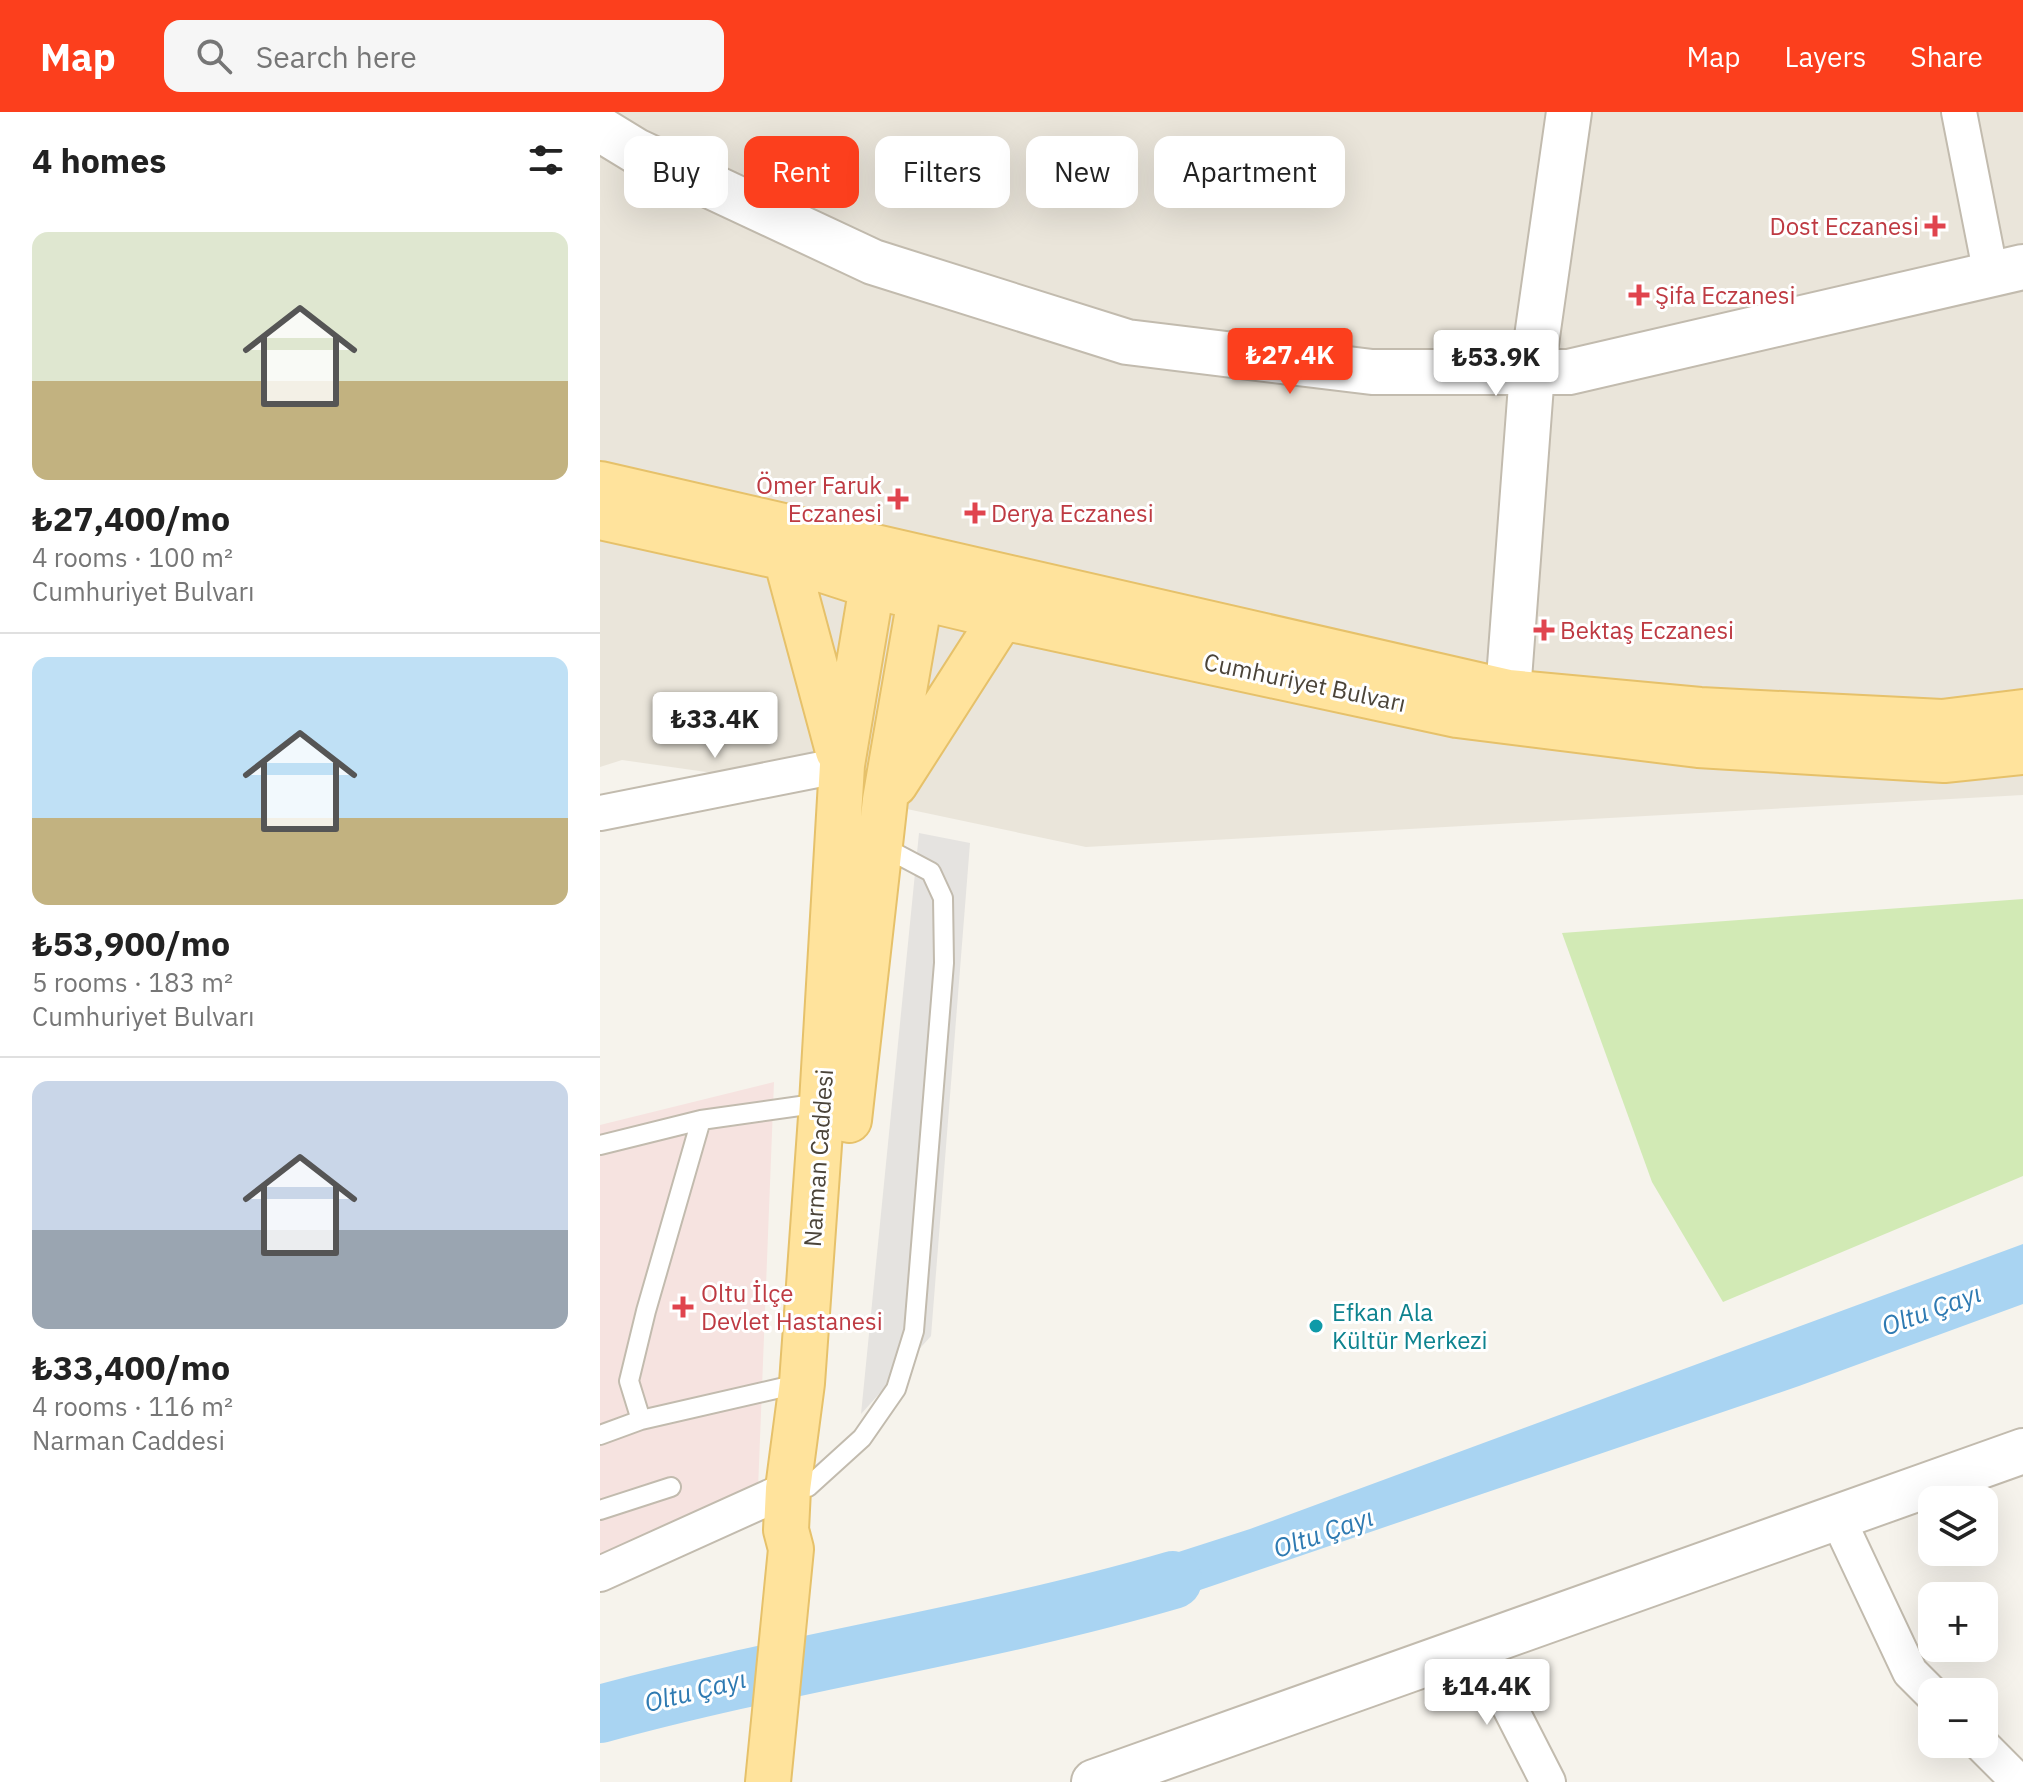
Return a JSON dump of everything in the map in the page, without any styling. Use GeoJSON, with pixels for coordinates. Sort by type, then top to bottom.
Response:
{"type":"FeatureCollection","features":[{"type":"Feature","properties":{"kind":"main road","name":"Cumhuriyet Bulvarı"},"geometry":{"type":"LineString","coordinates":[[600,484],[875,567],[923,578],[1508,692],[1700,710],[1942,722],[2023,712]]}},
{"type":"Feature","properties":{"kind":"main road","name":"Cumhuriyet Bulvarı"},"geometry":{"type":"LineString","coordinates":[[600,517],[786,558],[875,567]]}},
{"type":"Feature","properties":{"kind":"main road","name":"Narman Caddesi"},"geometry":{"type":"LineString","coordinates":[[786,558],[842,765]]}},
{"type":"Feature","properties":{"kind":"main road","name":"Narman Caddesi"},"geometry":{"type":"LineString","coordinates":[[798,1488],[842,765],[875,567]]}},
{"type":"Feature","properties":{"kind":"main road","name":"Cumhuriyet Bulvarı"},"geometry":{"type":"LineString","coordinates":[[923,578],[1002,617],[1457,715],[1698,745],[1944,760],[2023,752]]}},
{"type":"Feature","properties":{"kind":"main road","name":"Narman Caddesi"},"geometry":{"type":"LineString","coordinates":[[768,1782],[791,1549],[786,1530],[798,1488],[885,800],[923,578]]}},
{"type":"Feature","properties":{"kind":"main road","name":"Narman Caddesi"},"geometry":{"type":"LineString","coordinates":[[885,800],[1002,617]]}},
{"type":"Feature","properties":{"kind":"street"},"geometry":{"type":"LineString","coordinates":[[1508,692],[1532,372],[1569,112]]}},
{"type":"Feature","properties":{"kind":"street"},"geometry":{"type":"LineString","coordinates":[[612,142],[873,262],[1127,342],[1372,372],[1569,372],[2007,271],[1959,112]]}},
{"type":"Feature","properties":{"kind":"street"},"geometry":{"type":"LineString","coordinates":[[600,813],[842,765]]}},
{"type":"Feature","properties":{"kind":"street"},"geometry":{"type":"LineString","coordinates":[[1094,1782],[2023,1451]]}},
{"type":"Feature","properties":{"kind":"street"},"geometry":{"type":"LineString","coordinates":[[600,1574],[798,1488]]}},
{"type":"Feature","properties":{"kind":"street"},"geometry":{"type":"LineString","coordinates":[[1837,1517],[1910,1672],[1918,1680]]}},
{"type":"Feature","properties":{"kind":"street"},"geometry":{"type":"LineString","coordinates":[[1478,1645],[1548,1782]]}},
{"type":"Feature","properties":{"kind":"street"},"geometry":{"type":"LineString","coordinates":[[1995,1758],[2019,1782]]}},
{"type":"Feature","properties":{"kind":"lane"},"geometry":{"type":"LineString","coordinates":[[798,1488],[862,1438],[896,1389],[914,1331],[944,963],[943,898],[931,872],[880,845]]}},
{"type":"Feature","properties":{"kind":"lane"},"geometry":{"type":"LineString","coordinates":[[600,1145],[701,1120],[822,1103]]}},
{"type":"Feature","properties":{"kind":"lane"},"geometry":{"type":"LineString","coordinates":[[641,1420],[629,1381],[701,1120]]}},
{"type":"Feature","properties":{"kind":"lane"},"geometry":{"type":"LineString","coordinates":[[600,1435],[641,1420],[802,1383]]}},
{"type":"Feature","properties":{"kind":"lane"},"geometry":{"type":"LineString","coordinates":[[600,1510],[671,1487]]}},
{"type":"Feature","properties":{"kind":"shaded area"},"geometry":{"type":"Polygon","coordinates":[[[600,112],[2023,112],[2023,795],[1086,847],[784,783],[622,760],[600,767],[600,112]]]}},
{"type":"Feature","properties":{"kind":"shaded area"},"geometry":{"type":"Polygon","coordinates":[[[919,833],[970,843],[931,1336],[861,1414],[919,833]]]}},
{"type":"Feature","properties":{"kind":"shaded area","name":"Oltu İlçe Devlet Hastanesi"},"geometry":{"type":"Polygon","coordinates":[[[774,1082],[758,1489],[600,1559],[600,1125],[774,1082]]]}},
{"type":"Feature","properties":{"kind":"green space"},"geometry":{"type":"Polygon","coordinates":[[[2023,899],[2023,1176],[1723,1302],[1652,1182],[1562,933],[2023,899]]]}},
{"type":"Feature","properties":{"kind":"water"},"geometry":{"type":"Polygon","coordinates":[[[2023,1244],[2023,1304],[1799,1386],[1109,1621],[1085,1582],[1250,1529],[2023,1244]]]}},
{"type":"Feature","properties":{"kind":"waterway","name":"Oltu Çayı"},"geometry":{"type":"LineString","coordinates":[[600,1714],[743,1679],[1031,1617],[1173,1580]]}},
{"type":"Feature","properties":{"kind":"place","name":"Dost Eczanesi"},"geometry":{"type":"Point","coordinates":[1935,226]}},
{"type":"Feature","properties":{"kind":"place","name":"Şifa Eczanesi"},"geometry":{"type":"Point","coordinates":[1639,295]}},
{"type":"Feature","properties":{"kind":"place","name":"Ömer Faruk Eczanesi"},"geometry":{"type":"Point","coordinates":[898,499]}},
{"type":"Feature","properties":{"kind":"place","name":"Derya Eczanesi"},"geometry":{"type":"Point","coordinates":[975,513]}},
{"type":"Feature","properties":{"kind":"place","name":"Bektaş Eczanesi"},"geometry":{"type":"Point","coordinates":[1544,630]}},
{"type":"Feature","properties":{"kind":"place","name":"Oltu İlçe Devlet Hastanesi"},"geometry":{"type":"Point","coordinates":[683,1307]}},
{"type":"Feature","properties":{"kind":"place","name":"Efkan Ala Kültür Merkezi"},"geometry":{"type":"Point","coordinates":[1316,1326]}}]}
